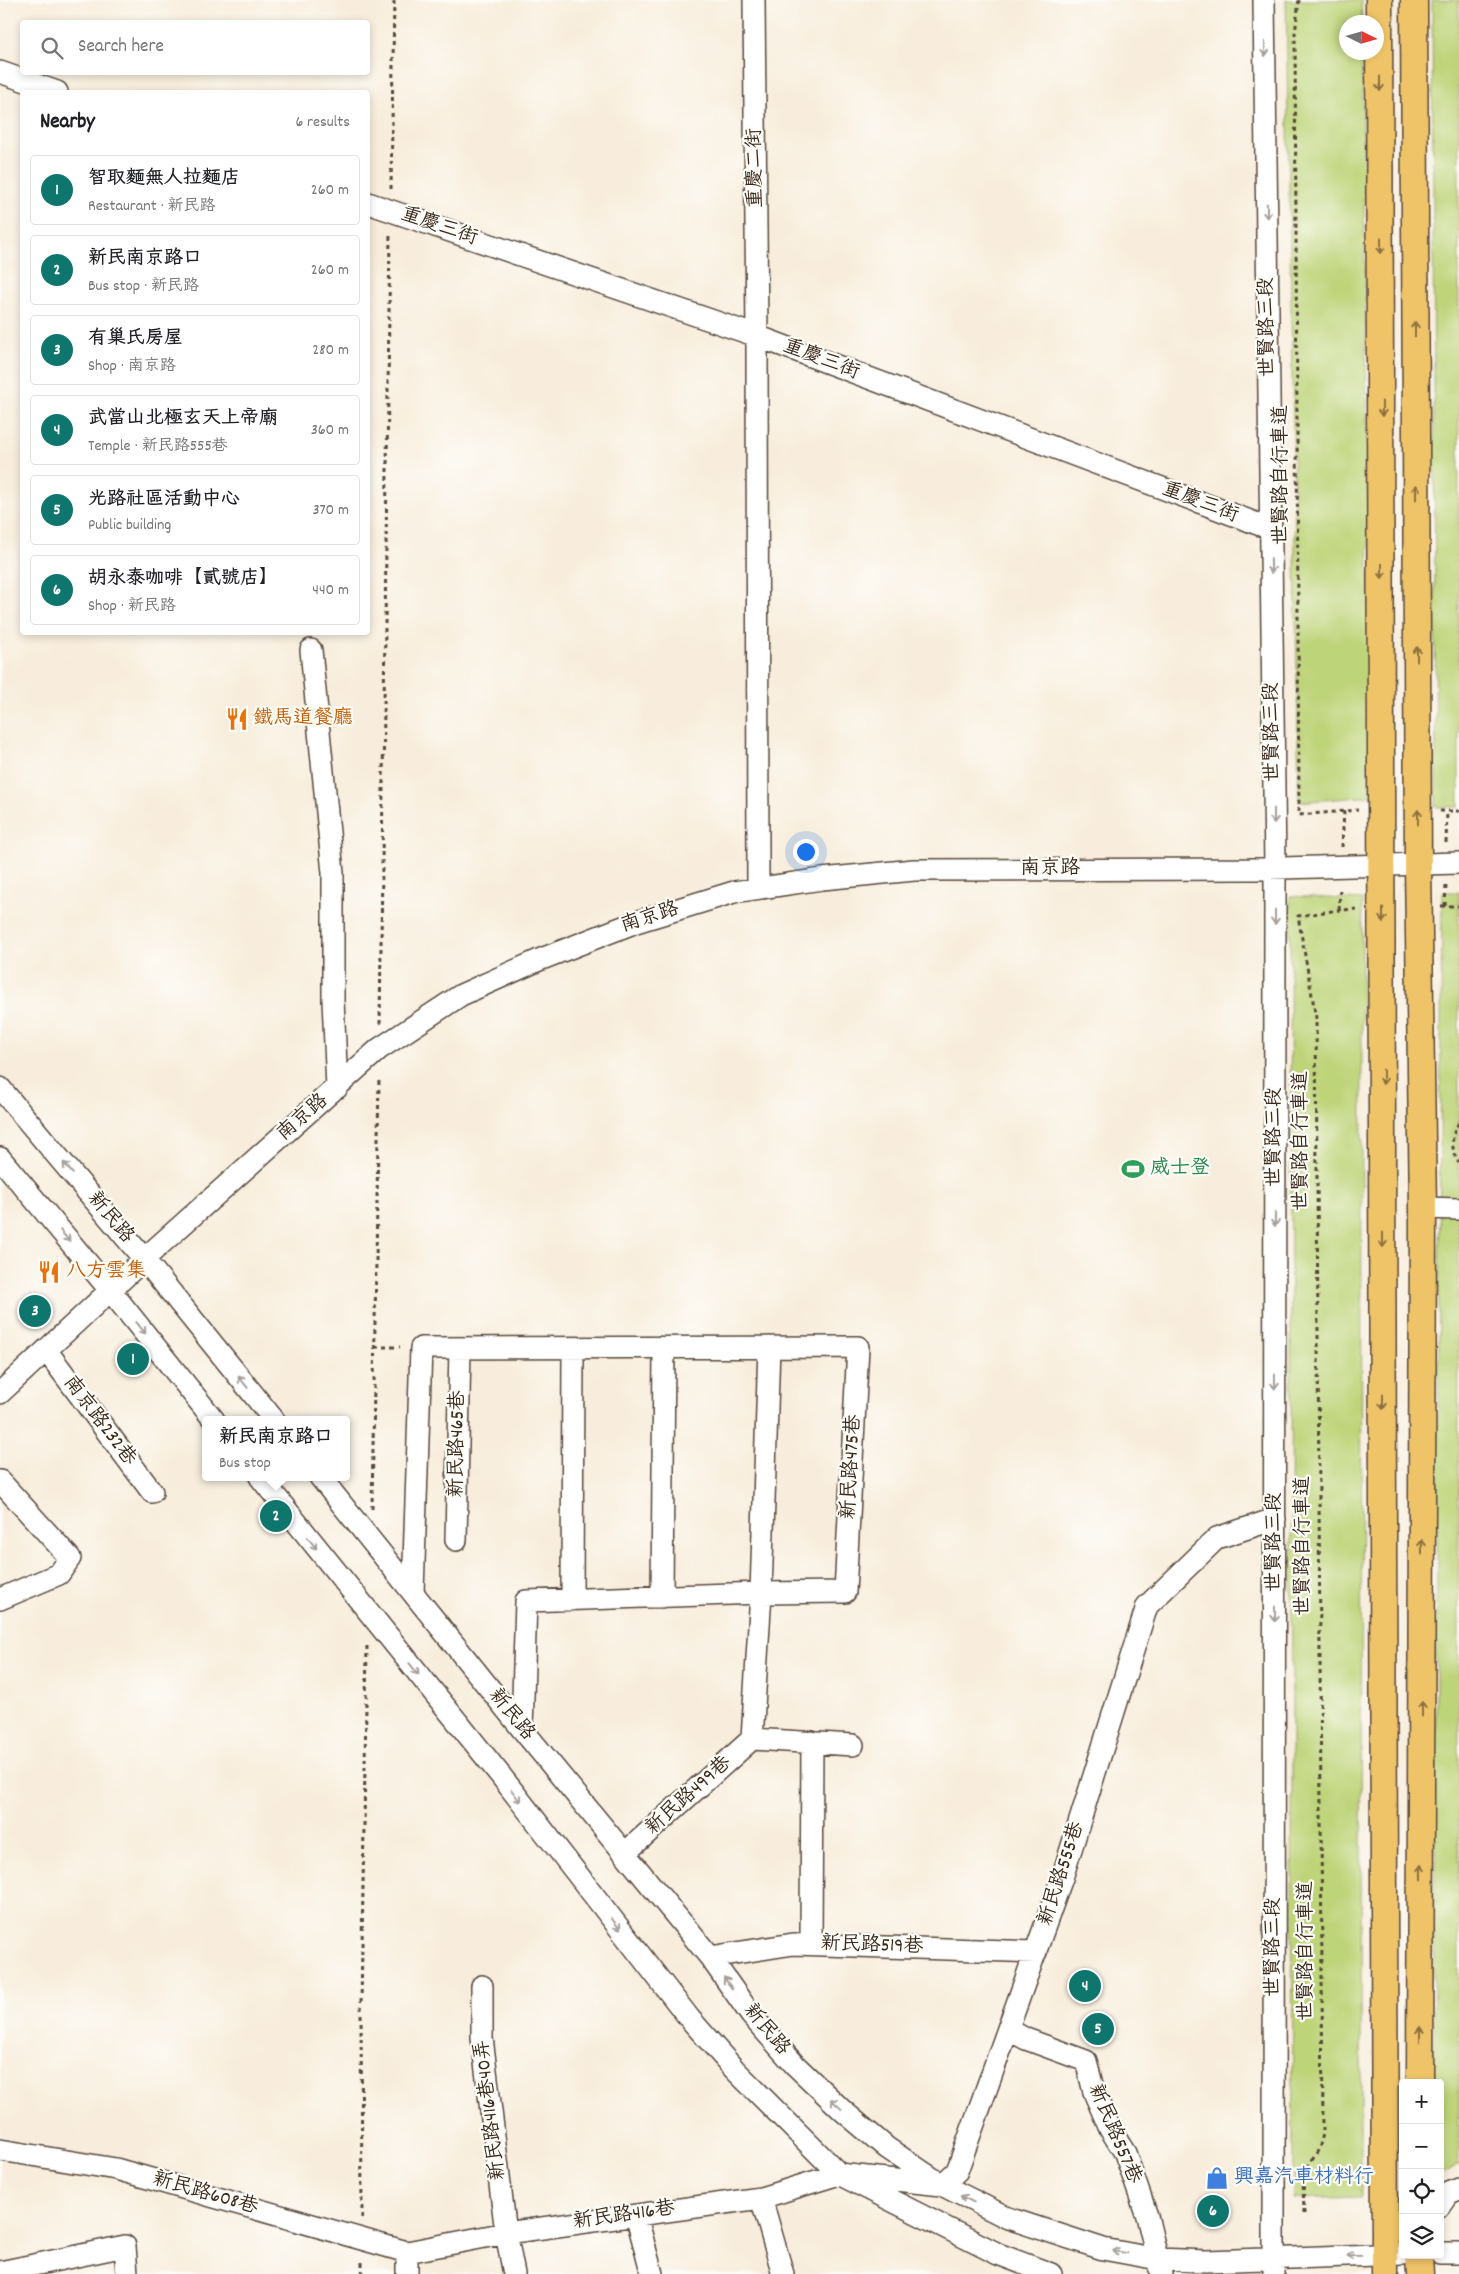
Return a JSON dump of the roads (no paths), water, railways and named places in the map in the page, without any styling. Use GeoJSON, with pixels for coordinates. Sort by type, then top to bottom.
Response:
{"type":"FeatureCollection","features":[{"type":"Feature","properties":{"kind":"main road"},"geometry":{"type":"LineString","coordinates":[[1379,0],[1382,866],[1391,2261]]}},
{"type":"Feature","properties":{"kind":"main road"},"geometry":{"type":"LineString","coordinates":[[1414,0],[1418,865],[1423,1208],[1420,2079]]}},
{"type":"Feature","properties":{"kind":"main road"},"geometry":{"type":"LineString","coordinates":[[1419,2259],[1420,2274]]}},
{"type":"Feature","properties":{"kind":"street","name":"重慶二街"},"geometry":{"type":"LineString","coordinates":[[754,0],[758,888]]}},
{"type":"Feature","properties":{"kind":"street","name":"世賢路三段"},"geometry":{"type":"LineString","coordinates":[[1264,0],[1275,868],[1273,2266]]}},
{"type":"Feature","properties":{"kind":"street"},"geometry":{"type":"LineString","coordinates":[[0,72],[51,90]]}},
{"type":"Feature","properties":{"kind":"street","name":"重慶三街"},"geometry":{"type":"LineString","coordinates":[[370,204],[757,336],[1271,529]]}},
{"type":"Feature","properties":{"kind":"street"},"geometry":{"type":"LineString","coordinates":[[311,650],[333,873],[337,1088]]}},
{"type":"Feature","properties":{"kind":"street","name":"南京路"},"geometry":{"type":"LineString","coordinates":[[0,1394],[144,1259],[379,1049],[461,996],[539,960],[636,922],[734,892],[822,879],[914,870],[1275,868],[1459,863]]}},
{"type":"Feature","properties":{"kind":"street","name":"新民路"},"geometry":{"type":"LineString","coordinates":[[0,1088],[144,1259],[271,1416]]}},
{"type":"Feature","properties":{"kind":"street"},"geometry":{"type":"LineString","coordinates":[[0,1158],[110,1290],[211,1416]]}},
{"type":"Feature","properties":{"kind":"street"},"geometry":{"type":"LineString","coordinates":[[1423,1208],[1459,1209]]}},
{"type":"Feature","properties":{"kind":"street"},"geometry":{"type":"LineString","coordinates":[[769,1347],[762,1593],[752,1739],[853,1744]]}},
{"type":"Feature","properties":{"kind":"street","name":"新民路475巷"},"geometry":{"type":"LineString","coordinates":[[413,1594],[421,1348],[858,1347],[845,1592],[526,1601],[522,1729]]}},
{"type":"Feature","properties":{"kind":"street","name":"新民路465巷"},"geometry":{"type":"LineString","coordinates":[[456,1540],[460,1348]]}},
{"type":"Feature","properties":{"kind":"street"},"geometry":{"type":"LineString","coordinates":[[662,1597],[664,1348]]}},
{"type":"Feature","properties":{"kind":"street"},"geometry":{"type":"LineString","coordinates":[[572,1600],[573,1349]]}},
{"type":"Feature","properties":{"kind":"street","name":"南京路232巷"},"geometry":{"type":"LineString","coordinates":[[46,1350],[152,1492]]}},
{"type":"Feature","properties":{"kind":"street"},"geometry":{"type":"LineString","coordinates":[[0,1481],[70,1558],[59,1574],[0,1599]]}},
{"type":"Feature","properties":{"kind":"street"},"geometry":{"type":"LineString","coordinates":[[263,1481],[501,1776],[690,2019],[735,2070],[839,2174],[981,2246],[1050,2274]]}},
{"type":"Feature","properties":{"kind":"street","name":"新民路"},"geometry":{"type":"LineString","coordinates":[[323,1481],[522,1729],[710,1957],[751,2015],[795,2065],[842,2110],[887,2148],[942,2185],[1008,2218],[1159,2266],[1206,2261],[1273,2266],[1391,2261]]}},
{"type":"Feature","properties":{"kind":"street","name":"新民路555巷"},"geometry":{"type":"LineString","coordinates":[[942,2185],[957,2171],[1009,2030],[1062,1878],[1147,1606],[1217,1538],[1275,1520]]}},
{"type":"Feature","properties":{"kind":"street","name":"新民路499巷"},"geometry":{"type":"LineString","coordinates":[[625,1853],[752,1739]]}},
{"type":"Feature","properties":{"kind":"street"},"geometry":{"type":"LineString","coordinates":[[811,1944],[812,1742]]}},
{"type":"Feature","properties":{"kind":"street","name":"新民路519巷"},"geometry":{"type":"LineString","coordinates":[[710,1957],[793,1944],[1036,1952]]}},
{"type":"Feature","properties":{"kind":"street","name":"新民路416巷40弄"},"geometry":{"type":"LineString","coordinates":[[482,1986],[482,2038],[506,2233],[514,2274]]}},
{"type":"Feature","properties":{"kind":"street","name":"新民路557巷"},"geometry":{"type":"LineString","coordinates":[[1009,2030],[1026,2039],[1086,2061],[1094,2092],[1110,2129],[1125,2153],[1147,2216],[1159,2266]]}},
{"type":"Feature","properties":{"kind":"street","name":"新民路608巷"},"geometry":{"type":"LineString","coordinates":[[0,2150],[116,2169],[407,2252]]}},
{"type":"Feature","properties":{"kind":"street"},"geometry":{"type":"LineString","coordinates":[[839,2174],[942,2185]]}},
{"type":"Feature","properties":{"kind":"street","name":"新民路416巷"},"geometry":{"type":"LineString","coordinates":[[407,2252],[506,2233],[762,2198],[839,2174]]}},
{"type":"Feature","properties":{"kind":"street"},"geometry":{"type":"LineString","coordinates":[[1444,2200],[1449,2193],[1459,2189]]}},
{"type":"Feature","properties":{"kind":"street"},"geometry":{"type":"LineString","coordinates":[[762,2198],[783,2274]]}},
{"type":"Feature","properties":{"kind":"street"},"geometry":{"type":"LineString","coordinates":[[636,2215],[652,2274]]}},
{"type":"Feature","properties":{"kind":"street"},"geometry":{"type":"LineString","coordinates":[[0,2272],[125,2246],[127,2274]]}},
{"type":"Feature","properties":{"kind":"street"},"geometry":{"type":"LineString","coordinates":[[407,2252],[407,2274]]}},
{"type":"Feature","properties":{"kind":"street"},"geometry":{"type":"LineString","coordinates":[[1444,2254],[1459,2252]]}},
{"type":"Feature","properties":{"kind":"place","name":"鐵馬道餐廳"},"geometry":{"type":"Point","coordinates":[237,719]}},
{"type":"Feature","properties":{"kind":"place","name":"威士登"},"geometry":{"type":"Point","coordinates":[1133,1169]}},
{"type":"Feature","properties":{"kind":"place","name":"八方雲集"},"geometry":{"type":"Point","coordinates":[49,1272]}},
{"type":"Feature","properties":{"kind":"place","name":"有巢氏房屋"},"geometry":{"type":"Point","coordinates":[35,1311]}},
{"type":"Feature","properties":{"kind":"place","name":"智取麵無人拉麵店"},"geometry":{"type":"Point","coordinates":[133,1359]}},
{"type":"Feature","properties":{"kind":"place","name":"新民南京路口"},"geometry":{"type":"Point","coordinates":[276,1516]}},
{"type":"Feature","properties":{"kind":"place","name":"武當山北極玄天上帝廟"},"geometry":{"type":"Point","coordinates":[1085,1986]}},
{"type":"Feature","properties":{"kind":"place","name":"光路社區活動中心"},"geometry":{"type":"Point","coordinates":[1098,2029]}},
{"type":"Feature","properties":{"kind":"place","name":"興嘉汽車材料行"},"geometry":{"type":"Point","coordinates":[1217,2178]}},
{"type":"Feature","properties":{"kind":"place","name":"胡永泰咖啡【貳號店】"},"geometry":{"type":"Point","coordinates":[1213,2211]}}]}
